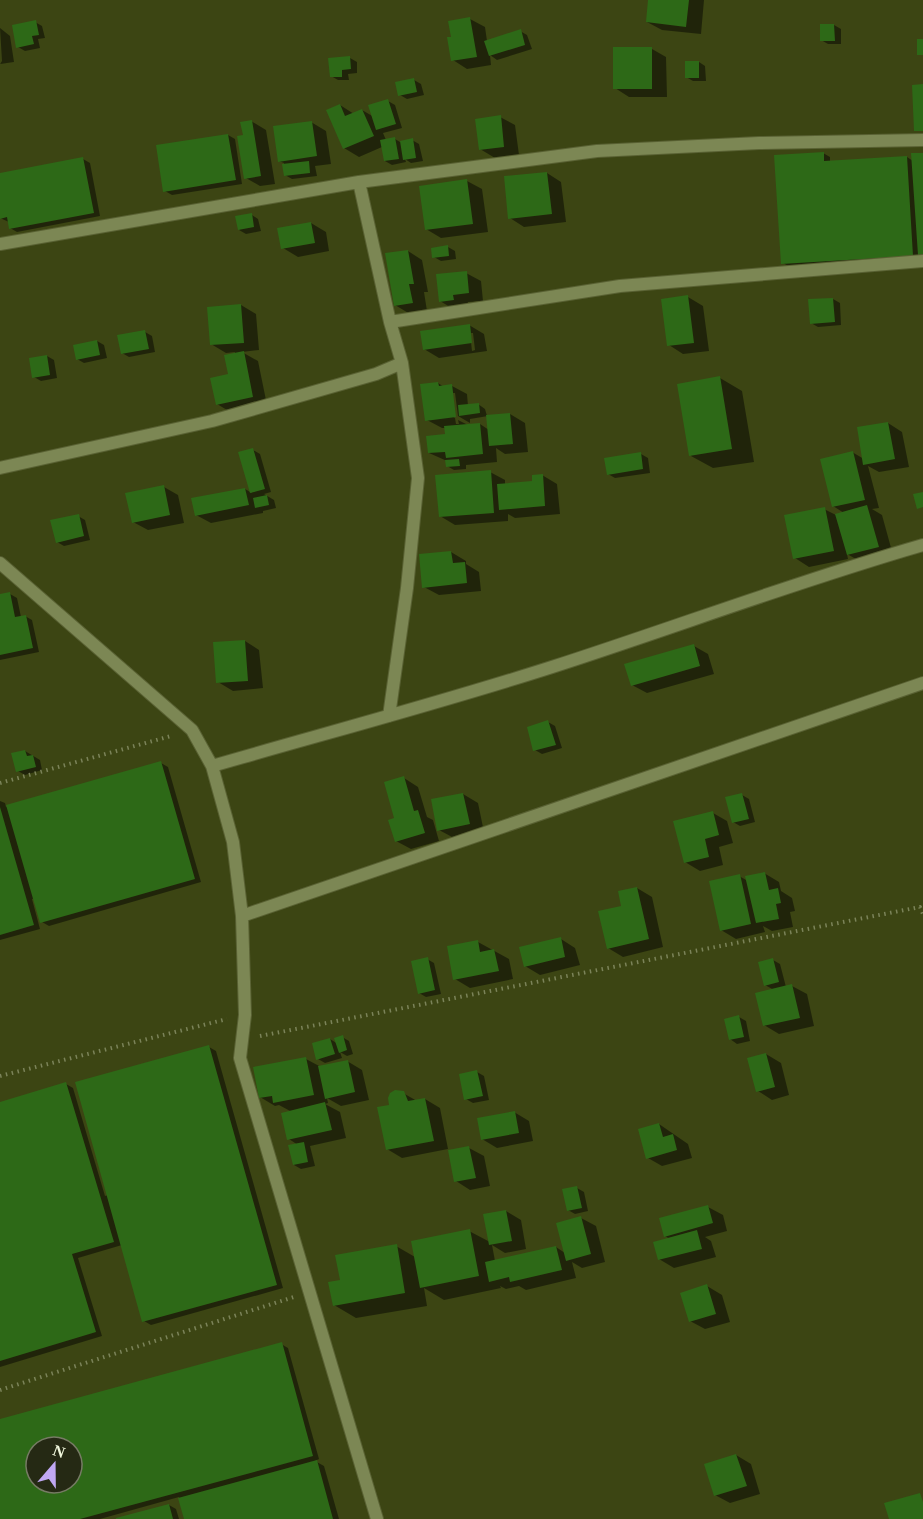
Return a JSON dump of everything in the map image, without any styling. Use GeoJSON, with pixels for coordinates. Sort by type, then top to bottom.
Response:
{"type":"FeatureCollection","features":[{"type":"Feature","properties":{"kind":"street"},"geometry":{"type":"LineString","coordinates":[[0,244],[359,182],[597,151],[759,142],[923,140]]}},
{"type":"Feature","properties":{"kind":"street"},"geometry":{"type":"LineString","coordinates":[[359,182],[390,322],[402,363],[418,478],[407,588],[389,716]]}},
{"type":"Feature","properties":{"kind":"street"},"geometry":{"type":"LineString","coordinates":[[390,322],[620,286],[923,261]]}},
{"type":"Feature","properties":{"kind":"street"},"geometry":{"type":"LineString","coordinates":[[0,468],[212,421],[376,374],[402,363]]}},
{"type":"Feature","properties":{"kind":"street"},"geometry":{"type":"LineString","coordinates":[[212,766],[551,667],[852,565],[923,545]]}},
{"type":"Feature","properties":{"kind":"street"},"geometry":{"type":"LineString","coordinates":[[0,563],[192,730],[212,766],[232,842],[242,916],[245,1014],[240,1058],[377,1519]]}},
{"type":"Feature","properties":{"kind":"street"},"geometry":{"type":"LineString","coordinates":[[242,916],[923,683]]}},
{"type":"Feature","properties":{"kind":"path"},"geometry":{"type":"LineString","coordinates":[[0,783],[192,730]]}},
{"type":"Feature","properties":{"kind":"path"},"geometry":{"type":"LineString","coordinates":[[242,1040],[920,907],[923,914]]}},
{"type":"Feature","properties":{"kind":"path"},"geometry":{"type":"LineString","coordinates":[[0,1077],[245,1014]]}},
{"type":"Feature","properties":{"kind":"path"},"geometry":{"type":"LineString","coordinates":[[0,1390],[310,1292]]}},
{"type":"Feature","properties":{"kind":"building"},"geometry":{"type":"Polygon","coordinates":[[[648,0],[689,0],[686,27],[646,22],[648,0]]]}},
{"type":"Feature","properties":{"kind":"building"},"geometry":{"type":"Polygon","coordinates":[[[470,17],[477,57],[451,61],[447,37],[451,37],[448,21],[470,17]]]}},
{"type":"Feature","properties":{"kind":"building"},"geometry":{"type":"Polygon","coordinates":[[[36,20],[39,35],[32,36],[34,44],[16,48],[12,25],[36,20]]]}},
{"type":"Feature","properties":{"kind":"building"},"geometry":{"type":"Polygon","coordinates":[[[820,24],[834,24],[835,41],[820,41],[820,24]]]}},
{"type":"Feature","properties":{"kind":"building"},"geometry":{"type":"Polygon","coordinates":[[[521,29],[525,45],[489,56],[484,41],[521,29]]]}},
{"type":"Feature","properties":{"kind":"building"},"geometry":{"type":"Polygon","coordinates":[[[917,39],[923,39],[923,55],[917,55],[917,39]]]}},
{"type":"Feature","properties":{"kind":"building"},"geometry":{"type":"Polygon","coordinates":[[[613,47],[652,47],[652,89],[613,89],[613,47]]]}},
{"type":"Feature","properties":{"kind":"building"},"geometry":{"type":"Polygon","coordinates":[[[350,56],[351,69],[342,70],[342,77],[330,77],[328,58],[350,56]]]}},
{"type":"Feature","properties":{"kind":"building"},"geometry":{"type":"Polygon","coordinates":[[[685,61],[699,61],[699,78],[685,78],[685,61]]]}},
{"type":"Feature","properties":{"kind":"building"},"geometry":{"type":"Polygon","coordinates":[[[414,78],[417,92],[398,96],[395,82],[414,78]]]}},
{"type":"Feature","properties":{"kind":"building"},"geometry":{"type":"Polygon","coordinates":[[[923,84],[923,131],[914,131],[912,85],[923,84]]]}},
{"type":"Feature","properties":{"kind":"building"},"geometry":{"type":"Polygon","coordinates":[[[388,99],[396,124],[376,130],[368,105],[388,99]]]}},
{"type":"Feature","properties":{"kind":"building"},"geometry":{"type":"Polygon","coordinates":[[[340,104],[345,116],[362,109],[374,136],[343,149],[326,110],[340,104]]]}},
{"type":"Feature","properties":{"kind":"building"},"geometry":{"type":"Polygon","coordinates":[[[501,115],[504,147],[479,150],[475,119],[501,115]]]}},
{"type":"Feature","properties":{"kind":"building"},"geometry":{"type":"Polygon","coordinates":[[[252,120],[261,176],[244,179],[237,136],[243,135],[240,122],[252,120]]]}},
{"type":"Feature","properties":{"kind":"building"},"geometry":{"type":"Polygon","coordinates":[[[312,121],[317,156],[278,162],[273,126],[312,121]]]}},
{"type":"Feature","properties":{"kind":"building"},"geometry":{"type":"Polygon","coordinates":[[[228,134],[236,180],[163,192],[156,145],[228,134]]]}},
{"type":"Feature","properties":{"kind":"building"},"geometry":{"type":"Polygon","coordinates":[[[395,137],[399,159],[384,161],[380,140],[395,137]]]}},
{"type":"Feature","properties":{"kind":"building"},"geometry":{"type":"Polygon","coordinates":[[[413,138],[416,158],[403,160],[400,141],[413,138]]]}},
{"type":"Feature","properties":{"kind":"building"},"geometry":{"type":"Polygon","coordinates":[[[824,152],[824,161],[907,156],[913,256],[781,264],[774,155],[824,152]]]}},
{"type":"Feature","properties":{"kind":"building"},"geometry":{"type":"Polygon","coordinates":[[[911,153],[923,153],[923,254],[918,255],[911,153]]]}},
{"type":"Feature","properties":{"kind":"building"},"geometry":{"type":"Polygon","coordinates":[[[83,157],[94,213],[9,229],[7,217],[0,219],[0,173],[83,157]]]}},
{"type":"Feature","properties":{"kind":"building"},"geometry":{"type":"Polygon","coordinates":[[[309,161],[310,173],[284,176],[282,164],[309,161]]]}},
{"type":"Feature","properties":{"kind":"building"},"geometry":{"type":"Polygon","coordinates":[[[547,172],[552,214],[508,219],[504,176],[547,172]]]}},
{"type":"Feature","properties":{"kind":"building"},"geometry":{"type":"Polygon","coordinates":[[[467,179],[473,224],[425,230],[419,186],[467,179]]]}},
{"type":"Feature","properties":{"kind":"building"},"geometry":{"type":"Polygon","coordinates":[[[252,213],[254,227],[238,230],[235,216],[252,213]]]}},
{"type":"Feature","properties":{"kind":"building"},"geometry":{"type":"Polygon","coordinates":[[[311,222],[315,243],[281,249],[277,228],[311,222]]]}},
{"type":"Feature","properties":{"kind":"building"},"geometry":{"type":"Polygon","coordinates":[[[448,245],[449,256],[432,258],[431,248],[448,245]]]}},
{"type":"Feature","properties":{"kind":"building"},"geometry":{"type":"Polygon","coordinates":[[[408,250],[414,284],[409,284],[413,303],[394,306],[385,253],[408,250]]]}},
{"type":"Feature","properties":{"kind":"building"},"geometry":{"type":"Polygon","coordinates":[[[467,271],[469,293],[453,295],[454,300],[439,302],[436,274],[467,271]]]}},
{"type":"Feature","properties":{"kind":"building"},"geometry":{"type":"Polygon","coordinates":[[[688,295],[694,343],[667,346],[661,299],[688,295]]]}},
{"type":"Feature","properties":{"kind":"building"},"geometry":{"type":"Polygon","coordinates":[[[833,298],[835,322],[810,324],[808,299],[833,298]]]}},
{"type":"Feature","properties":{"kind":"building"},"geometry":{"type":"Polygon","coordinates":[[[241,304],[244,343],[210,345],[207,307],[241,304]]]}},
{"type":"Feature","properties":{"kind":"building"},"geometry":{"type":"Polygon","coordinates":[[[470,324],[472,343],[423,350],[420,331],[470,324]]]}},
{"type":"Feature","properties":{"kind":"building"},"geometry":{"type":"Polygon","coordinates":[[[145,330],[149,349],[121,354],[117,335],[145,330]]]}},
{"type":"Feature","properties":{"kind":"building"},"geometry":{"type":"Polygon","coordinates":[[[97,340],[100,355],[76,360],[73,345],[97,340]]]}},
{"type":"Feature","properties":{"kind":"building"},"geometry":{"type":"Polygon","coordinates":[[[244,351],[253,397],[216,405],[210,378],[228,374],[224,355],[244,351]]]}},
{"type":"Feature","properties":{"kind":"building"},"geometry":{"type":"Polygon","coordinates":[[[47,355],[50,375],[32,378],[29,358],[47,355]]]}},
{"type":"Feature","properties":{"kind":"building"},"geometry":{"type":"Polygon","coordinates":[[[720,376],[732,449],[689,456],[677,384],[720,376]]]}},
{"type":"Feature","properties":{"kind":"building"},"geometry":{"type":"Polygon","coordinates":[[[438,382],[439,386],[452,384],[456,417],[425,421],[420,384],[438,382]]]}},
{"type":"Feature","properties":{"kind":"building"},"geometry":{"type":"Polygon","coordinates":[[[479,403],[480,413],[459,416],[458,405],[479,403]]]}},
{"type":"Feature","properties":{"kind":"building"},"geometry":{"type":"Polygon","coordinates":[[[510,413],[513,444],[489,446],[486,415],[510,413]]]}},
{"type":"Feature","properties":{"kind":"building"},"geometry":{"type":"Polygon","coordinates":[[[888,422],[895,459],[863,465],[857,427],[888,422]]]}},
{"type":"Feature","properties":{"kind":"building"},"geometry":{"type":"Polygon","coordinates":[[[480,423],[483,454],[446,458],[445,452],[428,453],[426,436],[445,434],[444,426],[480,423]]]}},
{"type":"Feature","properties":{"kind":"building"},"geometry":{"type":"Polygon","coordinates":[[[253,448],[265,489],[250,493],[238,452],[253,448]]]}},
{"type":"Feature","properties":{"kind":"building"},"geometry":{"type":"Polygon","coordinates":[[[853,451],[865,500],[832,507],[820,459],[853,451]]]}},
{"type":"Feature","properties":{"kind":"building"},"geometry":{"type":"Polygon","coordinates":[[[641,452],[643,469],[607,475],[604,458],[641,452]]]}},
{"type":"Feature","properties":{"kind":"building"},"geometry":{"type":"Polygon","coordinates":[[[459,459],[460,466],[446,467],[445,460],[459,459]]]}},
{"type":"Feature","properties":{"kind":"building"},"geometry":{"type":"Polygon","coordinates":[[[491,470],[494,513],[439,517],[435,475],[491,470]]]}},
{"type":"Feature","properties":{"kind":"building"},"geometry":{"type":"Polygon","coordinates":[[[543,474],[545,506],[499,510],[497,484],[532,481],[532,475],[543,474]]]}},
{"type":"Feature","properties":{"kind":"building"},"geometry":{"type":"Polygon","coordinates":[[[164,485],[170,515],[132,523],[125,493],[164,485]]]}},
{"type":"Feature","properties":{"kind":"building"},"geometry":{"type":"Polygon","coordinates":[[[245,488],[249,505],[195,516],[191,498],[245,488]]]}},
{"type":"Feature","properties":{"kind":"building"},"geometry":{"type":"Polygon","coordinates":[[[923,492],[923,507],[917,509],[913,494],[923,492]]]}},
{"type":"Feature","properties":{"kind":"building"},"geometry":{"type":"Polygon","coordinates":[[[267,495],[269,505],[255,508],[253,498],[267,495]]]}},
{"type":"Feature","properties":{"kind":"building"},"geometry":{"type":"Polygon","coordinates":[[[867,505],[879,547],[847,555],[835,514],[867,505]]]}},
{"type":"Feature","properties":{"kind":"building"},"geometry":{"type":"Polygon","coordinates":[[[825,507],[834,551],[793,559],[784,515],[825,507]]]}},
{"type":"Feature","properties":{"kind":"building"},"geometry":{"type":"Polygon","coordinates":[[[79,514],[84,536],[56,543],[50,520],[79,514]]]}},
{"type":"Feature","properties":{"kind":"building"},"geometry":{"type":"Polygon","coordinates":[[[451,551],[453,563],[465,562],[467,583],[422,588],[419,554],[451,551]]]}},
{"type":"Feature","properties":{"kind":"building"},"geometry":{"type":"Polygon","coordinates":[[[10,592],[15,617],[26,615],[33,648],[0,655],[0,594],[10,592]]]}},
{"type":"Feature","properties":{"kind":"building"},"geometry":{"type":"Polygon","coordinates":[[[245,640],[248,681],[216,683],[213,642],[245,640]]]}},
{"type":"Feature","properties":{"kind":"building"},"geometry":{"type":"Polygon","coordinates":[[[694,644],[700,666],[631,686],[624,664],[694,644]]]}},
{"type":"Feature","properties":{"kind":"building"},"geometry":{"type":"Polygon","coordinates":[[[548,720],[556,745],[533,751],[527,727],[548,720]]]}},
{"type":"Feature","properties":{"kind":"building"},"geometry":{"type":"Polygon","coordinates":[[[25,750],[27,756],[33,755],[36,767],[16,772],[11,753],[25,750]]]}},
{"type":"Feature","properties":{"kind":"building"},"geometry":{"type":"Polygon","coordinates":[[[161,761],[195,879],[40,923],[6,805],[161,761]]]}},
{"type":"Feature","properties":{"kind":"building"},"geometry":{"type":"Polygon","coordinates":[[[404,776],[414,811],[418,810],[425,833],[395,842],[388,820],[394,818],[384,782],[404,776]]]}},
{"type":"Feature","properties":{"kind":"building"},"geometry":{"type":"Polygon","coordinates":[[[463,793],[470,824],[437,831],[431,799],[463,793]]]}},
{"type":"Feature","properties":{"kind":"building"},"geometry":{"type":"Polygon","coordinates":[[[742,793],[749,819],[732,823],[725,797],[742,793]]]}},
{"type":"Feature","properties":{"kind":"building"},"geometry":{"type":"Polygon","coordinates":[[[0,807],[34,925],[0,935],[0,807]]]}},
{"type":"Feature","properties":{"kind":"building"},"geometry":{"type":"Polygon","coordinates":[[[713,811],[719,835],[705,839],[709,857],[684,863],[673,821],[713,811]]]}},
{"type":"Feature","properties":{"kind":"building"},"geometry":{"type":"Polygon","coordinates":[[[765,872],[769,890],[778,888],[781,903],[776,904],[779,919],[756,923],[745,876],[765,872]]]}},
{"type":"Feature","properties":{"kind":"building"},"geometry":{"type":"Polygon","coordinates":[[[740,874],[751,924],[720,931],[709,881],[740,874]]]}},
{"type":"Feature","properties":{"kind":"building"},"geometry":{"type":"Polygon","coordinates":[[[637,887],[649,939],[607,949],[598,911],[621,906],[618,891],[637,887]]]}},
{"type":"Feature","properties":{"kind":"building"},"geometry":{"type":"Polygon","coordinates":[[[561,937],[565,957],[524,967],[519,947],[561,937]]]}},
{"type":"Feature","properties":{"kind":"building"},"geometry":{"type":"Polygon","coordinates":[[[478,940],[480,952],[494,949],[499,971],[453,980],[447,946],[478,940]]]}},
{"type":"Feature","properties":{"kind":"building"},"geometry":{"type":"Polygon","coordinates":[[[428,957],[435,990],[418,994],[411,961],[428,957]]]}},
{"type":"Feature","properties":{"kind":"building"},"geometry":{"type":"Polygon","coordinates":[[[773,958],[779,982],[764,986],[758,962],[773,958]]]}},
{"type":"Feature","properties":{"kind":"building"},"geometry":{"type":"Polygon","coordinates":[[[792,984],[800,1018],[763,1026],[755,993],[792,984]]]}},
{"type":"Feature","properties":{"kind":"building"},"geometry":{"type":"Polygon","coordinates":[[[739,1015],[744,1037],[729,1040],[724,1019],[739,1015]]]}},
{"type":"Feature","properties":{"kind":"building"},"geometry":{"type":"Polygon","coordinates":[[[343,1035],[347,1050],[339,1053],[334,1038],[343,1035]]]}},
{"type":"Feature","properties":{"kind":"building"},"geometry":{"type":"Polygon","coordinates":[[[330,1038],[335,1054],[316,1060],[312,1043],[330,1038]]]}},
{"type":"Feature","properties":{"kind":"building"},"geometry":{"type":"Polygon","coordinates":[[[209,1045],[277,1285],[142,1322],[75,1082],[209,1045]]]}},
{"type":"Feature","properties":{"kind":"building"},"geometry":{"type":"Polygon","coordinates":[[[766,1053],[775,1087],[756,1092],[747,1058],[766,1053]]]}},
{"type":"Feature","properties":{"kind":"building"},"geometry":{"type":"Polygon","coordinates":[[[306,1057],[314,1095],[273,1103],[272,1096],[259,1098],[253,1067],[306,1057]]]}},
{"type":"Feature","properties":{"kind":"building"},"geometry":{"type":"Polygon","coordinates":[[[348,1060],[355,1092],[325,1099],[318,1066],[348,1060]]]}},
{"type":"Feature","properties":{"kind":"building"},"geometry":{"type":"Polygon","coordinates":[[[477,1070],[483,1096],[464,1100],[459,1074],[477,1070]]]}},
{"type":"Feature","properties":{"kind":"building"},"geometry":{"type":"Polygon","coordinates":[[[66,1082],[114,1242],[72,1254],[96,1332],[0,1361],[0,1102],[66,1082]]]}},
{"type":"Feature","properties":{"kind":"building"},"geometry":{"type":"Polygon","coordinates":[[[395,1090],[404,1091],[408,1101],[425,1098],[434,1141],[386,1150],[377,1107],[389,1105],[390,1093],[395,1090]]]}},
{"type":"Feature","properties":{"kind":"building"},"geometry":{"type":"Polygon","coordinates":[[[325,1102],[332,1130],[287,1140],[281,1113],[325,1102]]]}},
{"type":"Feature","properties":{"kind":"building"},"geometry":{"type":"Polygon","coordinates":[[[515,1111],[519,1133],[481,1140],[477,1118],[515,1111]]]}},
{"type":"Feature","properties":{"kind":"building"},"geometry":{"type":"Polygon","coordinates":[[[659,1123],[663,1137],[673,1134],[677,1150],[646,1159],[638,1129],[659,1123]]]}},
{"type":"Feature","properties":{"kind":"building"},"geometry":{"type":"Polygon","coordinates":[[[304,1142],[308,1162],[293,1165],[288,1145],[304,1142]]]}},
{"type":"Feature","properties":{"kind":"building"},"geometry":{"type":"Polygon","coordinates":[[[469,1146],[476,1178],[454,1182],[448,1150],[469,1146]]]}},
{"type":"Feature","properties":{"kind":"building"},"geometry":{"type":"Polygon","coordinates":[[[577,1186],[582,1208],[567,1211],[562,1189],[577,1186]]]}},
{"type":"Feature","properties":{"kind":"building"},"geometry":{"type":"Polygon","coordinates":[[[708,1205],[713,1223],[664,1237],[659,1218],[708,1205]]]}},
{"type":"Feature","properties":{"kind":"building"},"geometry":{"type":"Polygon","coordinates":[[[506,1210],[512,1241],[489,1245],[483,1214],[506,1210]]]}},
{"type":"Feature","properties":{"kind":"building"},"geometry":{"type":"Polygon","coordinates":[[[581,1216],[591,1254],[566,1261],[556,1223],[581,1216]]]}},
{"type":"Feature","properties":{"kind":"building"},"geometry":{"type":"Polygon","coordinates":[[[470,1229],[479,1276],[420,1288],[411,1241],[470,1229]]]}},
{"type":"Feature","properties":{"kind":"building"},"geometry":{"type":"Polygon","coordinates":[[[697,1230],[702,1249],[658,1260],[653,1242],[697,1230]]]}},
{"type":"Feature","properties":{"kind":"building"},"geometry":{"type":"Polygon","coordinates":[[[397,1244],[405,1293],[333,1306],[328,1282],[340,1280],[335,1255],[397,1244]]]}},
{"type":"Feature","properties":{"kind":"building"},"geometry":{"type":"Polygon","coordinates":[[[556,1246],[562,1270],[510,1282],[509,1277],[489,1282],[485,1262],[556,1246]]]}},
{"type":"Feature","properties":{"kind":"building"},"geometry":{"type":"Polygon","coordinates":[[[707,1284],[716,1314],[689,1322],[680,1293],[707,1284]]]}},
{"type":"Feature","properties":{"kind":"building"},"geometry":{"type":"Polygon","coordinates":[[[282,1342],[313,1456],[80,1519],[0,1519],[0,1419],[282,1342]]]}},
{"type":"Feature","properties":{"kind":"building"},"geometry":{"type":"Polygon","coordinates":[[[736,1454],[747,1486],[714,1496],[704,1464],[736,1454]]]}},
{"type":"Feature","properties":{"kind":"building"},"geometry":{"type":"Polygon","coordinates":[[[317,1460],[333,1519],[184,1519],[178,1498],[317,1460]]]}},
{"type":"Feature","properties":{"kind":"building"},"geometry":{"type":"Polygon","coordinates":[[[920,1493],[923,1502],[923,1519],[889,1519],[884,1503],[920,1493]]]}},
{"type":"Feature","properties":{"kind":"building"},"geometry":{"type":"Polygon","coordinates":[[[169,1504],[173,1519],[116,1519],[116,1518],[169,1504]]]}}]}
